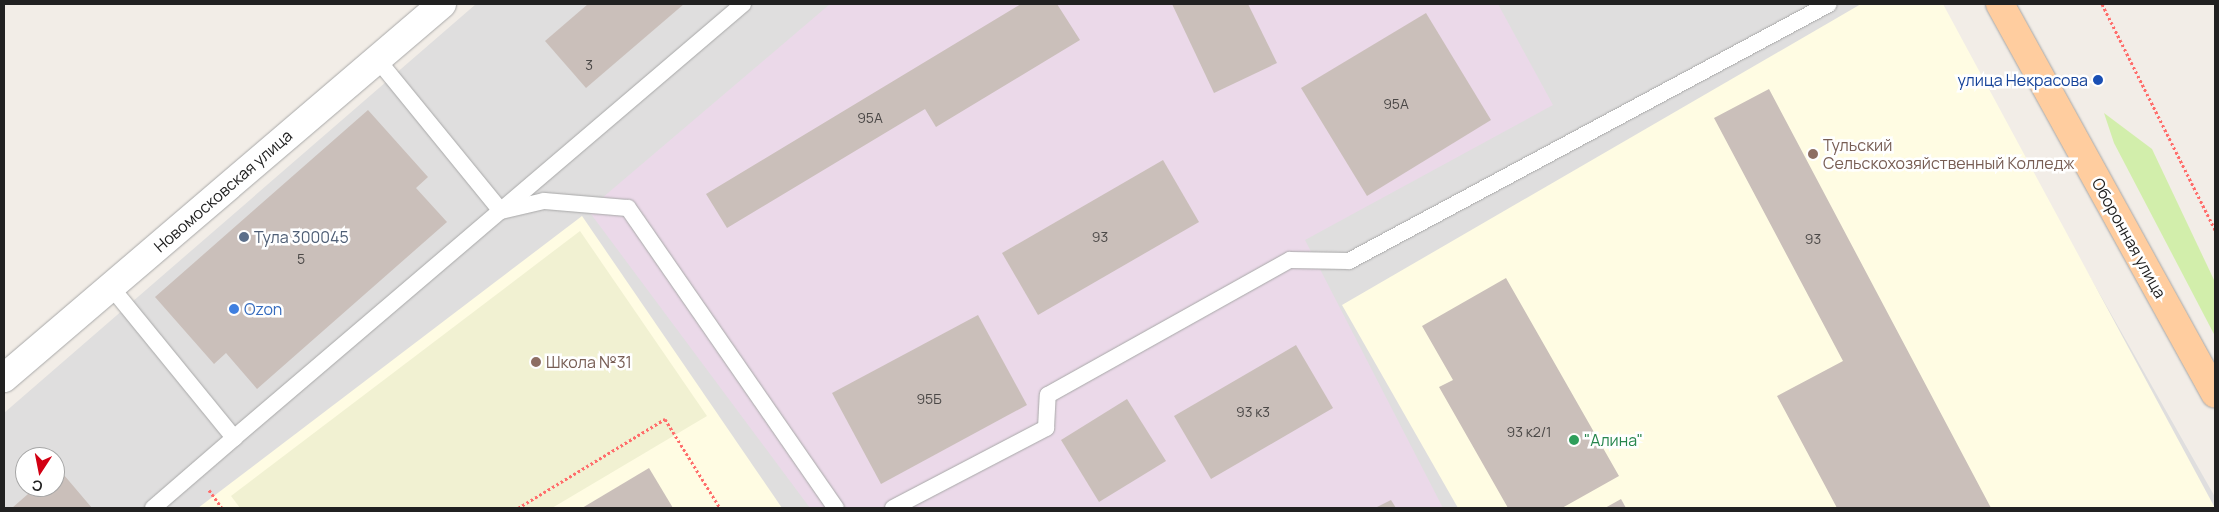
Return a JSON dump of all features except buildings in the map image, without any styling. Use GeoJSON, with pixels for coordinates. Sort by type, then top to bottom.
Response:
{"type":"FeatureCollection","features":[{"type":"Feature","properties":{"kind":"main road","name":"Оборонная улица"},"geometry":{"type":"LineString","coordinates":[[2000,4],[2215,394]]}},
{"type":"Feature","properties":{"kind":"street","name":"Новомосковская улица"},"geometry":{"type":"LineString","coordinates":[[4,378],[442,4]]}},
{"type":"Feature","properties":{"kind":"lane"},"geometry":{"type":"LineString","coordinates":[[153,508],[743,4]]}},
{"type":"Feature","properties":{"kind":"lane"},"geometry":{"type":"LineString","coordinates":[[893,508],[1046,428],[1048,395],[1290,260],[1349,261],[1829,4]]}},
{"type":"Feature","properties":{"kind":"lane"},"geometry":{"type":"LineString","coordinates":[[378,59],[500,211]]}},
{"type":"Feature","properties":{"kind":"lane"},"geometry":{"type":"LineString","coordinates":[[500,211],[544,201],[628,208],[836,508]]}},
{"type":"Feature","properties":{"kind":"lane"},"geometry":{"type":"LineString","coordinates":[[111,287],[234,438]]}},
{"type":"Feature","properties":{"kind":"path"},"geometry":{"type":"LineString","coordinates":[[2102,4],[2215,230]]}},
{"type":"Feature","properties":{"kind":"path"},"geometry":{"type":"LineString","coordinates":[[518,508],[665,419],[720,508]]}},
{"type":"Feature","properties":{"kind":"shaded area"},"geometry":{"type":"Polygon","coordinates":[[[476,4],[1935,4],[2215,497],[2215,508],[4,508],[4,413],[476,4]]]}},
{"type":"Feature","properties":{"kind":"shaded area"},"geometry":{"type":"Polygon","coordinates":[[[830,4],[1498,4],[1553,105],[1305,240],[1443,508],[810,508],[588,210],[830,4]]]}},
{"type":"Feature","properties":{"kind":"shaded area","name":"Тульский Сельскохозяйственный Колледж"},"geometry":{"type":"Polygon","coordinates":[[[1861,4],[1943,4],[2215,508],[1458,508],[1342,305],[1861,4]]]}},
{"type":"Feature","properties":{"kind":"shaded area","name":"Школа №31"},"geometry":{"type":"Polygon","coordinates":[[[582,216],[782,508],[198,508],[582,216]]]}},
{"type":"Feature","properties":{"kind":"green space"},"geometry":{"type":"Polygon","coordinates":[[[2104,113],[2152,149],[2215,282],[2215,336],[2114,143],[2104,113]]]}},
{"type":"Feature","properties":{"kind":"green space","name":"Школа №31"},"geometry":{"type":"Polygon","coordinates":[[[580,231],[707,416],[552,508],[240,508],[231,496],[580,231]]]}},
{"type":"Feature","properties":{"kind":"place","name":"улица Некрасова"},"geometry":{"type":"Point","coordinates":[2098,80]}},
{"type":"Feature","properties":{"kind":"place","name":"Тульский Сельскохозяйственный Колледж"},"geometry":{"type":"Point","coordinates":[1813,154]}},
{"type":"Feature","properties":{"kind":"place","name":"Тула 300045"},"geometry":{"type":"Point","coordinates":[244,237]}},
{"type":"Feature","properties":{"kind":"place","name":"Ozon"},"geometry":{"type":"Point","coordinates":[234,309]}},
{"type":"Feature","properties":{"kind":"place","name":"Школа №31"},"geometry":{"type":"Point","coordinates":[536,362]}},
{"type":"Feature","properties":{"kind":"place","name":"\"Алина\""},"geometry":{"type":"Point","coordinates":[1574,440]}}]}
